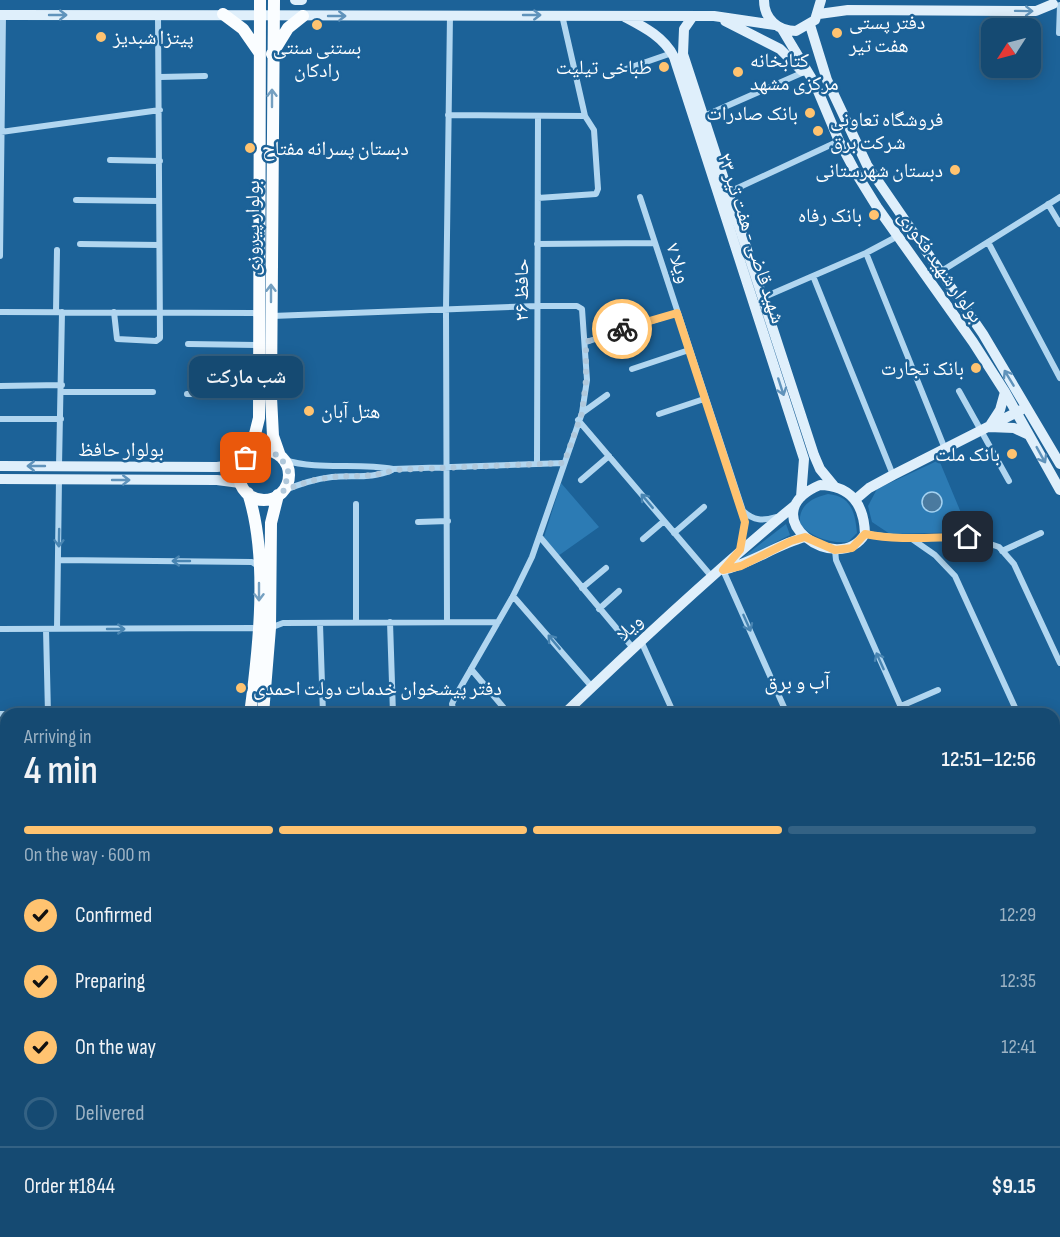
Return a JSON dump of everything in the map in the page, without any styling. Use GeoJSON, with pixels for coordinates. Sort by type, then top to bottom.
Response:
{"type":"FeatureCollection","features":[{"type":"Feature","properties":{"kind":"main road","name":"بولوار پیروزی"},"geometry":{"type":"LineString","coordinates":[[260,0],[265,54],[265,316],[273,436],[282,458]]}},
{"type":"Feature","properties":{"kind":"main road","name":"بولوار پیروزی"},"geometry":{"type":"LineString","coordinates":[[265,54],[274,0]]}},
{"type":"Feature","properties":{"kind":"main road"},"geometry":{"type":"LineString","coordinates":[[223,14],[243,29],[265,54],[288,28],[303,16]]}},
{"type":"Feature","properties":{"kind":"main road","name":"بولوار پیروزی"},"geometry":{"type":"LineString","coordinates":[[246,459],[259,418],[259,345],[265,316]]}},
{"type":"Feature","properties":{"kind":"main road"},"geometry":{"type":"LineString","coordinates":[[251,708],[264,629],[258,567],[258,533],[244,488],[246,459],[262,450],[282,458],[288,479],[280,493],[271,523],[264,629],[262,708]]}},
{"type":"Feature","properties":{"kind":"main road"},"geometry":{"type":"LineString","coordinates":[[244,488],[259,499],[280,493]]}},
{"type":"Feature","properties":{"kind":"street","name":"بولوار شهید فکوری"},"geometry":{"type":"LineString","coordinates":[[764,0],[766,12],[815,84],[839,141],[872,198],[1005,392],[1022,410],[1030,435],[1060,490]]}},
{"type":"Feature","properties":{"kind":"street"},"geometry":{"type":"LineString","coordinates":[[0,256],[1,15],[714,16],[796,31],[810,25],[819,14],[821,0]]}},
{"type":"Feature","properties":{"kind":"street"},"geometry":{"type":"LineString","coordinates":[[1041,0],[1056,3]]}},
{"type":"Feature","properties":{"kind":"street"},"geometry":{"type":"LineString","coordinates":[[819,14],[848,10],[943,5],[1035,11],[1056,3]]}},
{"type":"Feature","properties":{"kind":"street"},"geometry":{"type":"LineString","coordinates":[[1056,3],[1059,33]]}},
{"type":"Feature","properties":{"kind":"street"},"geometry":{"type":"LineString","coordinates":[[447,621],[446,309],[450,14]]}},
{"type":"Feature","properties":{"kind":"street"},"geometry":{"type":"LineString","coordinates":[[114,312],[115,337],[120,341],[158,339],[160,77],[158,15]]}},
{"type":"Feature","properties":{"kind":"street"},"geometry":{"type":"LineString","coordinates":[[538,198],[596,194],[598,189],[594,130],[585,116],[562,15]]}},
{"type":"Feature","properties":{"kind":"street"},"geometry":{"type":"LineString","coordinates":[[622,15],[671,50]]}},
{"type":"Feature","properties":{"kind":"street"},"geometry":{"type":"LineString","coordinates":[[620,71],[671,50],[675,41],[682,43],[684,29],[693,16]]}},
{"type":"Feature","properties":{"kind":"street"},"geometry":{"type":"LineString","coordinates":[[714,16],[780,49],[815,84]]}},
{"type":"Feature","properties":{"kind":"street","name":"بولوار شهید فکوری"},"geometry":{"type":"LineString","coordinates":[[810,25],[827,80],[857,145],[888,199],[983,334],[1022,410],[1060,464]]}},
{"type":"Feature","properties":{"kind":"street","name":"شهید قاضی - هفت تیر ۲۳"},"geometry":{"type":"LineString","coordinates":[[682,43],[683,54],[729,192],[804,459],[801,497]]}},
{"type":"Feature","properties":{"kind":"street","name":"شهید قاضی - هفت تیر ۲۳"},"geometry":{"type":"LineString","coordinates":[[671,50],[814,455],[820,469],[834,486]]}},
{"type":"Feature","properties":{"kind":"street"},"geometry":{"type":"LineString","coordinates":[[704,116],[804,72]]}},
{"type":"Feature","properties":{"kind":"street"},"geometry":{"type":"LineString","coordinates":[[160,77],[205,76]]}},
{"type":"Feature","properties":{"kind":"street"},"geometry":{"type":"LineString","coordinates":[[1,132],[160,110]]}},
{"type":"Feature","properties":{"kind":"street"},"geometry":{"type":"LineString","coordinates":[[448,115],[585,116]]}},
{"type":"Feature","properties":{"kind":"street","name":"حافظ ۲۶"},"geometry":{"type":"LineString","coordinates":[[537,464],[538,116]]}},
{"type":"Feature","properties":{"kind":"street"},"geometry":{"type":"LineString","coordinates":[[729,192],[839,141]]}},
{"type":"Feature","properties":{"kind":"street"},"geometry":{"type":"LineString","coordinates":[[110,160],[160,161]]}},
{"type":"Feature","properties":{"kind":"street","name":"ویلا ۷"},"geometry":{"type":"LineString","coordinates":[[640,197],[704,399],[743,511]]}},
{"type":"Feature","properties":{"kind":"street"},"geometry":{"type":"LineString","coordinates":[[940,272],[1060,197]]}},
{"type":"Feature","properties":{"kind":"street"},"geometry":{"type":"LineString","coordinates":[[76,200],[159,201]]}},
{"type":"Feature","properties":{"kind":"street"},"geometry":{"type":"LineString","coordinates":[[1048,204],[1060,224]]}},
{"type":"Feature","properties":{"kind":"street"},"geometry":{"type":"LineString","coordinates":[[758,300],[866,253],[898,236]]}},
{"type":"Feature","properties":{"kind":"street"},"geometry":{"type":"LineString","coordinates":[[988,242],[1060,378]]}},
{"type":"Feature","properties":{"kind":"street"},"geometry":{"type":"LineString","coordinates":[[537,244],[655,243]]}},
{"type":"Feature","properties":{"kind":"street"},"geometry":{"type":"LineString","coordinates":[[80,244],[159,245]]}},
{"type":"Feature","properties":{"kind":"street"},"geometry":{"type":"LineString","coordinates":[[57,250],[62,388],[59,466]]}},
{"type":"Feature","properties":{"kind":"street"},"geometry":{"type":"LineString","coordinates":[[866,253],[945,450]]}},
{"type":"Feature","properties":{"kind":"street"},"geometry":{"type":"LineString","coordinates":[[813,276],[893,475]]}},
{"type":"Feature","properties":{"kind":"street"},"geometry":{"type":"LineString","coordinates":[[0,312],[253,313],[265,316],[537,306],[580,307],[586,342],[586,380],[582,413],[540,537],[513,596],[452,704],[453,708]]}},
{"type":"Feature","properties":{"kind":"street"},"geometry":{"type":"LineString","coordinates":[[586,342],[677,313]]}},
{"type":"Feature","properties":{"kind":"street"},"geometry":{"type":"LineString","coordinates":[[188,345],[259,345]]}},
{"type":"Feature","properties":{"kind":"street"},"geometry":{"type":"LineString","coordinates":[[632,369],[689,350]]}},
{"type":"Feature","properties":{"kind":"street"},"geometry":{"type":"LineString","coordinates":[[0,386],[153,392]]}},
{"type":"Feature","properties":{"kind":"street"},"geometry":{"type":"LineString","coordinates":[[959,391],[985,429],[1009,481]]}},
{"type":"Feature","properties":{"kind":"street"},"geometry":{"type":"LineString","coordinates":[[985,429],[1000,410],[1005,392]]}},
{"type":"Feature","properties":{"kind":"street"},"geometry":{"type":"LineString","coordinates":[[187,394],[253,393],[259,396]]}},
{"type":"Feature","properties":{"kind":"street"},"geometry":{"type":"LineString","coordinates":[[582,413],[607,395]]}},
{"type":"Feature","properties":{"kind":"street"},"geometry":{"type":"LineString","coordinates":[[659,414],[704,399]]}},
{"type":"Feature","properties":{"kind":"street"},"geometry":{"type":"LineString","coordinates":[[856,499],[869,488],[893,475],[1022,410]]}},
{"type":"Feature","properties":{"kind":"street"},"geometry":{"type":"LineString","coordinates":[[0,419],[61,419]]}},
{"type":"Feature","properties":{"kind":"street"},"geometry":{"type":"LineString","coordinates":[[578,420],[712,577]]}},
{"type":"Feature","properties":{"kind":"street"},"geometry":{"type":"LineString","coordinates":[[985,429],[1014,428],[1030,435]]}},
{"type":"Feature","properties":{"kind":"street"},"geometry":{"type":"LineString","coordinates":[[581,480],[609,456]]}},
{"type":"Feature","properties":{"kind":"street"},"geometry":{"type":"LineString","coordinates":[[282,458],[306,467],[377,466],[393,470],[564,463]]}},
{"type":"Feature","properties":{"kind":"street","name":"بولوار حافظ"},"geometry":{"type":"LineString","coordinates":[[0,466],[217,467],[246,459]]}},
{"type":"Feature","properties":{"kind":"street"},"geometry":{"type":"LineString","coordinates":[[280,493],[307,481],[333,477],[377,476],[393,470]]}},
{"type":"Feature","properties":{"kind":"street","name":"بولوار حافظ"},"geometry":{"type":"LineString","coordinates":[[0,479],[217,480],[244,488]]}},
{"type":"Feature","properties":{"kind":"street"},"geometry":{"type":"LineString","coordinates":[[57,629],[59,479]]}},
{"type":"Feature","properties":{"kind":"street"},"geometry":{"type":"LineString","coordinates":[[820,485],[834,486],[847,491],[856,499],[864,518],[865,534],[852,548],[835,550],[805,537],[796,530],[792,519],[794,506],[801,497],[820,485]]}},
{"type":"Feature","properties":{"kind":"street"},"geometry":{"type":"LineString","coordinates":[[356,504],[356,622]]}},
{"type":"Feature","properties":{"kind":"street","name":"ویلا"},"geometry":{"type":"LineString","coordinates":[[570,708],[637,644],[712,577],[723,570],[740,550],[794,506]]}},
{"type":"Feature","properties":{"kind":"street"},"geometry":{"type":"LineString","coordinates":[[674,533],[704,507]]}},
{"type":"Feature","properties":{"kind":"street"},"geometry":{"type":"LineString","coordinates":[[743,511],[748,516],[763,520],[783,516]]}},
{"type":"Feature","properties":{"kind":"street"},"geometry":{"type":"LineString","coordinates":[[740,550],[745,522],[743,511]]}},
{"type":"Feature","properties":{"kind":"street"},"geometry":{"type":"LineString","coordinates":[[418,522],[448,521]]}},
{"type":"Feature","properties":{"kind":"street"},"geometry":{"type":"LineString","coordinates":[[643,539],[664,521]]}},
{"type":"Feature","properties":{"kind":"street"},"geometry":{"type":"LineString","coordinates":[[1002,551],[1041,533]]}},
{"type":"Feature","properties":{"kind":"street"},"geometry":{"type":"LineString","coordinates":[[865,534],[884,538],[912,539],[968,537],[983,540],[1002,551],[1014,564],[1060,663]]}},
{"type":"Feature","properties":{"kind":"street"},"geometry":{"type":"LineString","coordinates":[[540,537],[599,609],[637,644],[671,708]]}},
{"type":"Feature","properties":{"kind":"street","name":"ویلا"},"geometry":{"type":"LineString","coordinates":[[723,570],[741,566],[791,541],[805,537]]}},
{"type":"Feature","properties":{"kind":"street"},"geometry":{"type":"LineString","coordinates":[[912,539],[935,555],[955,576],[1015,708]]}},
{"type":"Feature","properties":{"kind":"street"},"geometry":{"type":"LineString","coordinates":[[835,550],[836,560],[901,706],[938,690]]}},
{"type":"Feature","properties":{"kind":"street"},"geometry":{"type":"LineString","coordinates":[[58,560],[252,562],[258,567]]}},
{"type":"Feature","properties":{"kind":"street"},"geometry":{"type":"LineString","coordinates":[[582,588],[606,568]]}},
{"type":"Feature","properties":{"kind":"street"},"geometry":{"type":"LineString","coordinates":[[723,570],[785,708]]}},
{"type":"Feature","properties":{"kind":"street"},"geometry":{"type":"LineString","coordinates":[[599,609],[620,591]]}},
{"type":"Feature","properties":{"kind":"street"},"geometry":{"type":"LineString","coordinates":[[513,596],[592,687]]}},
{"type":"Feature","properties":{"kind":"street"},"geometry":{"type":"LineString","coordinates":[[390,622],[393,708]]}},
{"type":"Feature","properties":{"kind":"street"},"geometry":{"type":"LineString","coordinates":[[0,629],[264,629],[283,623],[498,622]]}},
{"type":"Feature","properties":{"kind":"street"},"geometry":{"type":"LineString","coordinates":[[320,624],[323,708]]}},
{"type":"Feature","properties":{"kind":"street"},"geometry":{"type":"LineString","coordinates":[[46,629],[48,708]]}},
{"type":"Feature","properties":{"kind":"street"},"geometry":{"type":"LineString","coordinates":[[471,669],[504,708]]}},
{"type":"Feature","properties":{"kind":"shaded area"},"geometry":{"type":"Polygon","coordinates":[[[939,460],[969,532],[890,534],[872,522],[868,506],[877,489],[939,460]]]}},
{"type":"Feature","properties":{"kind":"shaded area"},"geometry":{"type":"Polygon","coordinates":[[[561,483],[599,527],[558,556],[544,537],[561,483]]]}},
{"type":"Feature","properties":{"kind":"shaded area"},"geometry":{"type":"Polygon","coordinates":[[[932,492],[939,495],[942,502],[939,509],[932,512],[925,509],[922,502],[925,495],[932,492]]]}},
{"type":"Feature","properties":{"kind":"shaded area"},"geometry":{"type":"Polygon","coordinates":[[[828,494],[842,498],[853,512],[857,533],[848,542],[822,539],[809,533],[800,524],[803,508],[816,498],[828,494]]]}},
{"type":"Feature","properties":{"kind":"shaded area"},"geometry":{"type":"Polygon","coordinates":[[[786,524],[790,535],[737,562],[786,524]]]}},
{"type":"Feature","properties":{"kind":"way so far"},"geometry":{"type":"LineString","coordinates":[[246,458],[255,451],[262,450],[268,450],[280,456],[289,473],[283,491],[307,481],[333,477],[377,476],[393,470],[564,463],[582,413],[586,380],[586,342],[622,329]]}},
{"type":"Feature","properties":{"kind":"place","name":"بستنی سنتی رادکان"},"geometry":{"type":"Point","coordinates":[317,25]}},
{"type":"Feature","properties":{"kind":"place","name":"دفتر پستی هفت تیر"},"geometry":{"type":"Point","coordinates":[837,33]}},
{"type":"Feature","properties":{"kind":"place","name":"پیتزا شبدیز"},"geometry":{"type":"Point","coordinates":[101,37]}},
{"type":"Feature","properties":{"kind":"place","name":"طباخی تیلیت"},"geometry":{"type":"Point","coordinates":[664,67]}},
{"type":"Feature","properties":{"kind":"place","name":"کتابخانه مرکزی مشهد"},"geometry":{"type":"Point","coordinates":[738,72]}},
{"type":"Feature","properties":{"kind":"place","name":"بانک صادرات"},"geometry":{"type":"Point","coordinates":[810,113]}},
{"type":"Feature","properties":{"kind":"place","name":"فروشگاه تعاونی شرکت برق"},"geometry":{"type":"Point","coordinates":[818,131]}},
{"type":"Feature","properties":{"kind":"place","name":"دبستان پسرانه مفتاح"},"geometry":{"type":"Point","coordinates":[250,148]}},
{"type":"Feature","properties":{"kind":"place","name":"دبستان شهرستانی"},"geometry":{"type":"Point","coordinates":[955,170]}},
{"type":"Feature","properties":{"kind":"place","name":"بانک رفاه"},"geometry":{"type":"Point","coordinates":[874,215]}},
{"type":"Feature","properties":{"kind":"place","name":"بانک تجارت"},"geometry":{"type":"Point","coordinates":[976,368]}},
{"type":"Feature","properties":{"kind":"place","name":"هتل آبان"},"geometry":{"type":"Point","coordinates":[309,411]}},
{"type":"Feature","properties":{"kind":"place","name":"بانک ملت"},"geometry":{"type":"Point","coordinates":[1012,454]}},
{"type":"Feature","properties":{"kind":"place","name":"شب مارکت"},"geometry":{"type":"Point","coordinates":[246,458]}},
{"type":"Feature","properties":{"kind":"place","name":"دفتر پیشخوان خدمات دولت احمدی"},"geometry":{"type":"Point","coordinates":[241,688]}},
{"type":"Feature","properties":{"kind":"district","name":"آب و برق"},"geometry":{"type":"Point","coordinates":[797,682]}},
{"type":"Feature","properties":{"kind":"route"},"geometry":{"type":"LineString","coordinates":[[622,329],[677,313],[745,522],[740,550],[723,570],[741,566],[791,541],[805,537],[835,550],[852,548],[865,534],[884,538],[912,539],[968,537]]}}]}
